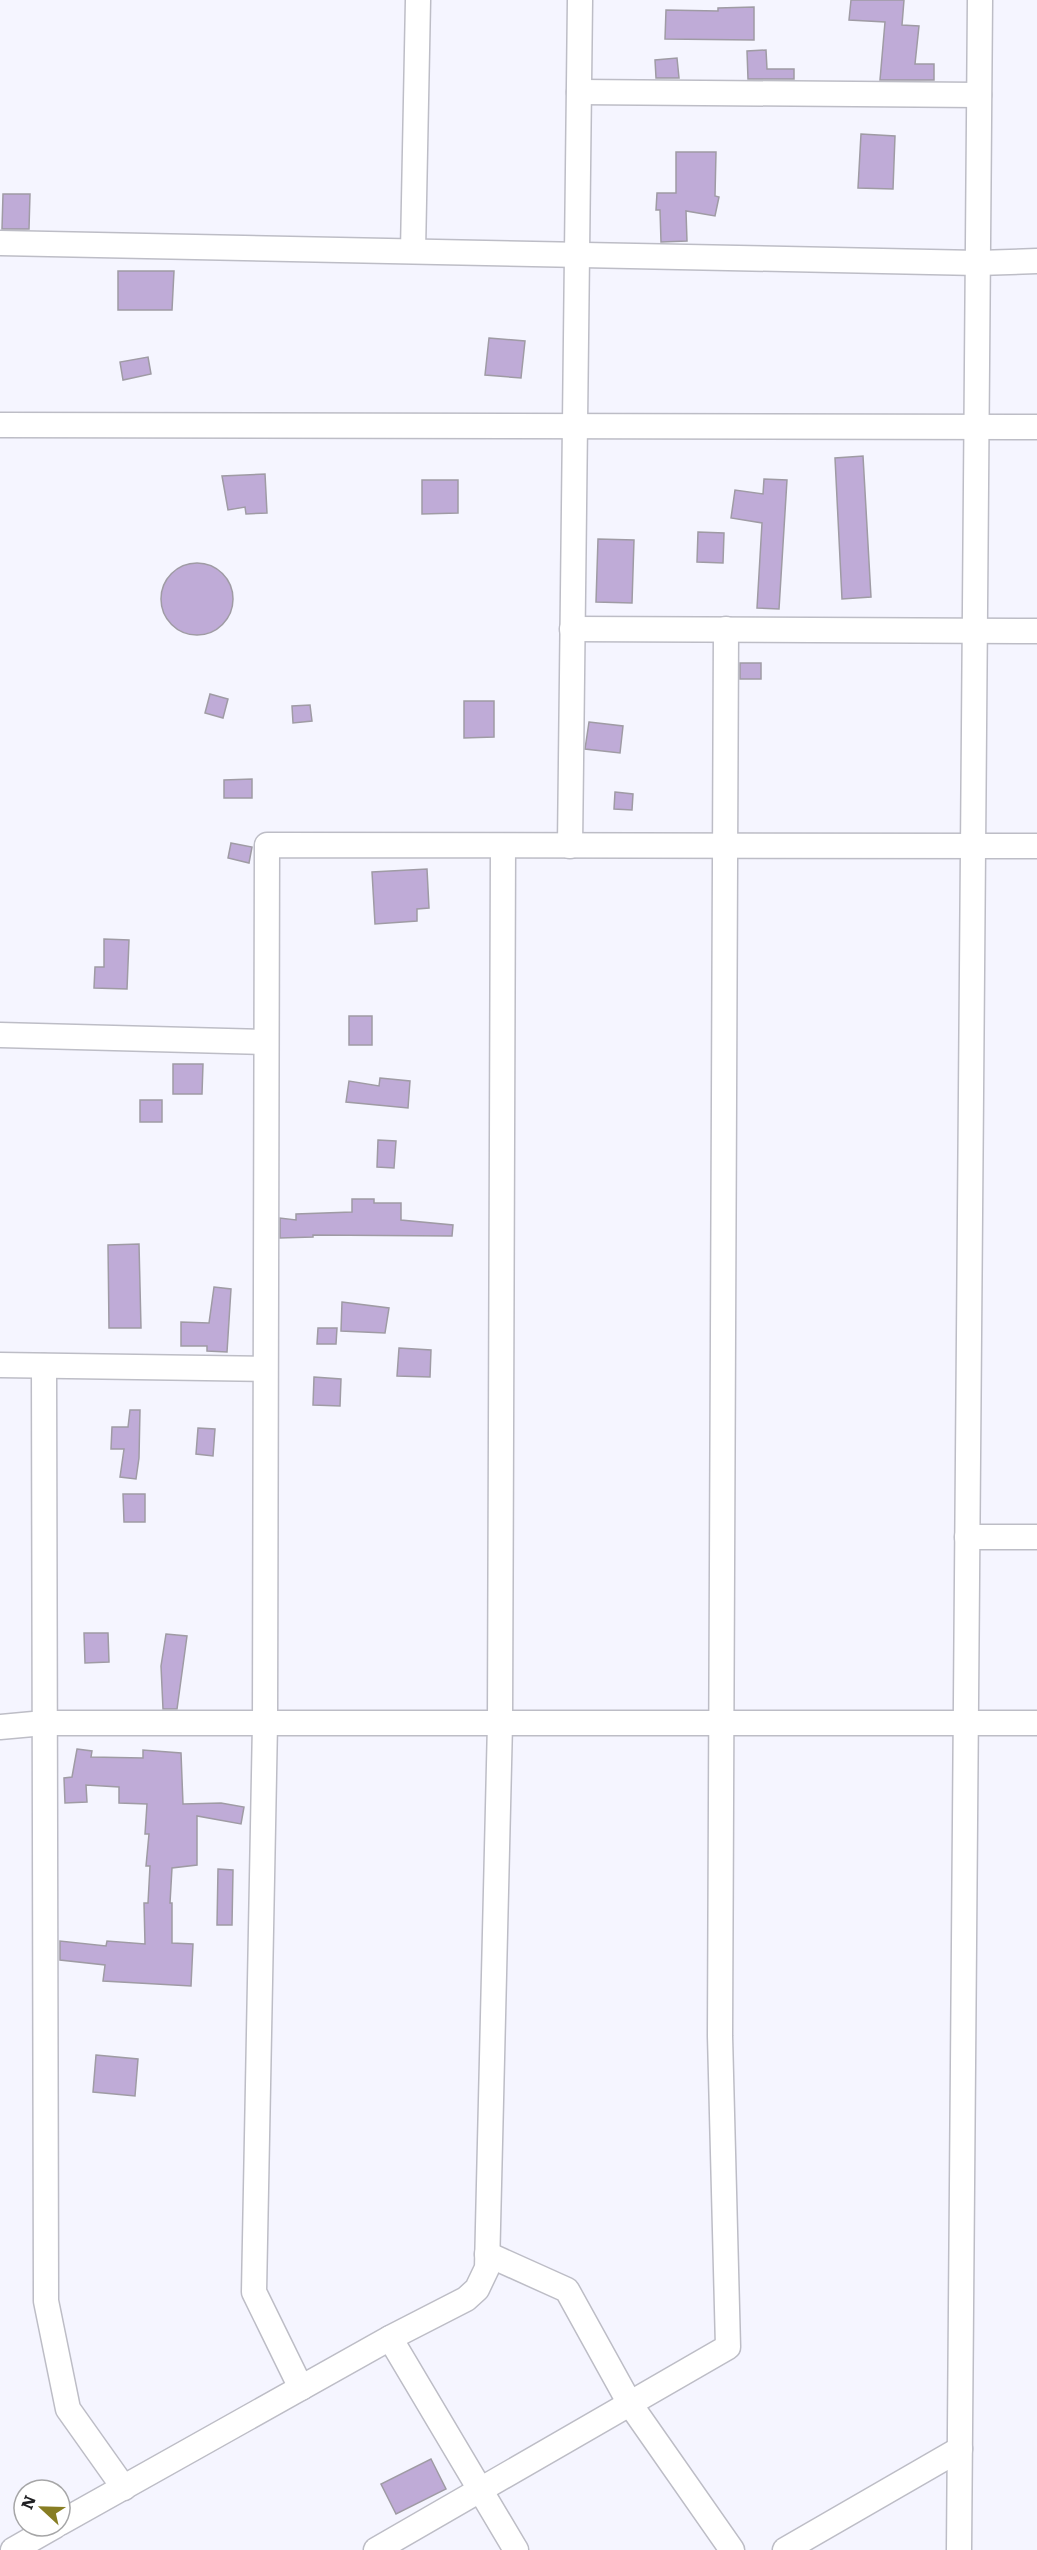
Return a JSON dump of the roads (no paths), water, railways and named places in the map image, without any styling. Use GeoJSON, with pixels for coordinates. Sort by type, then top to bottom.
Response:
{"type":"FeatureCollection","features":[{"type":"Feature","properties":{"kind":"street"},"geometry":{"type":"LineString","coordinates":[[413,251],[418,0]]}},
{"type":"Feature","properties":{"kind":"street"},"geometry":{"type":"LineString","coordinates":[[570,846],[580,0]]}},
{"type":"Feature","properties":{"kind":"street"},"geometry":{"type":"LineString","coordinates":[[959,2550],[980,0]]}},
{"type":"Feature","properties":{"kind":"street"},"geometry":{"type":"LineString","coordinates":[[579,92],[979,95]]}},
{"type":"Feature","properties":{"kind":"street"},"geometry":{"type":"LineString","coordinates":[[0,243],[978,263],[1037,261]]}},
{"type":"Feature","properties":{"kind":"street"},"geometry":{"type":"LineString","coordinates":[[0,425],[1037,427]]}},
{"type":"Feature","properties":{"kind":"street"},"geometry":{"type":"LineString","coordinates":[[572,628],[1037,631]]}},
{"type":"Feature","properties":{"kind":"street"},"geometry":{"type":"LineString","coordinates":[[376,2550],[728,2347],[720,2036],[723,846],[726,630]]}},
{"type":"Feature","properties":{"kind":"street"},"geometry":{"type":"LineString","coordinates":[[301,2388],[254,2292],[265,1723],[267,845],[1037,846]]}},
{"type":"Feature","properties":{"kind":"street"},"geometry":{"type":"LineString","coordinates":[[72,2516],[390,2338],[466,2299],[477,2289],[487,2268],[500,1723],[503,846]]}},
{"type":"Feature","properties":{"kind":"street"},"geometry":{"type":"LineString","coordinates":[[0,1035],[266,1042]]}},
{"type":"Feature","properties":{"kind":"street"},"geometry":{"type":"LineString","coordinates":[[0,1365],[265,1369]]}},
{"type":"Feature","properties":{"kind":"street"},"geometry":{"type":"LineString","coordinates":[[44,1366],[46,2301],[68,2409],[124,2488]]}},
{"type":"Feature","properties":{"kind":"street"},"geometry":{"type":"LineString","coordinates":[[968,1538],[1037,1537]]}},
{"type":"Feature","properties":{"kind":"street"},"geometry":{"type":"LineString","coordinates":[[0,1727],[44,1723],[1037,1723]]}},
{"type":"Feature","properties":{"kind":"street"},"geometry":{"type":"LineString","coordinates":[[487,2254],[567,2290],[630,2404],[732,2550]]}},
{"type":"Feature","properties":{"kind":"street"},"geometry":{"type":"LineString","coordinates":[[390,2338],[516,2550]]}},
{"type":"Feature","properties":{"kind":"street"},"geometry":{"type":"LineString","coordinates":[[785,2550],[960,2449]]}},
{"type":"Feature","properties":{"kind":"street"},"geometry":{"type":"LineString","coordinates":[[13,2550],[34,2538]]}}]}
